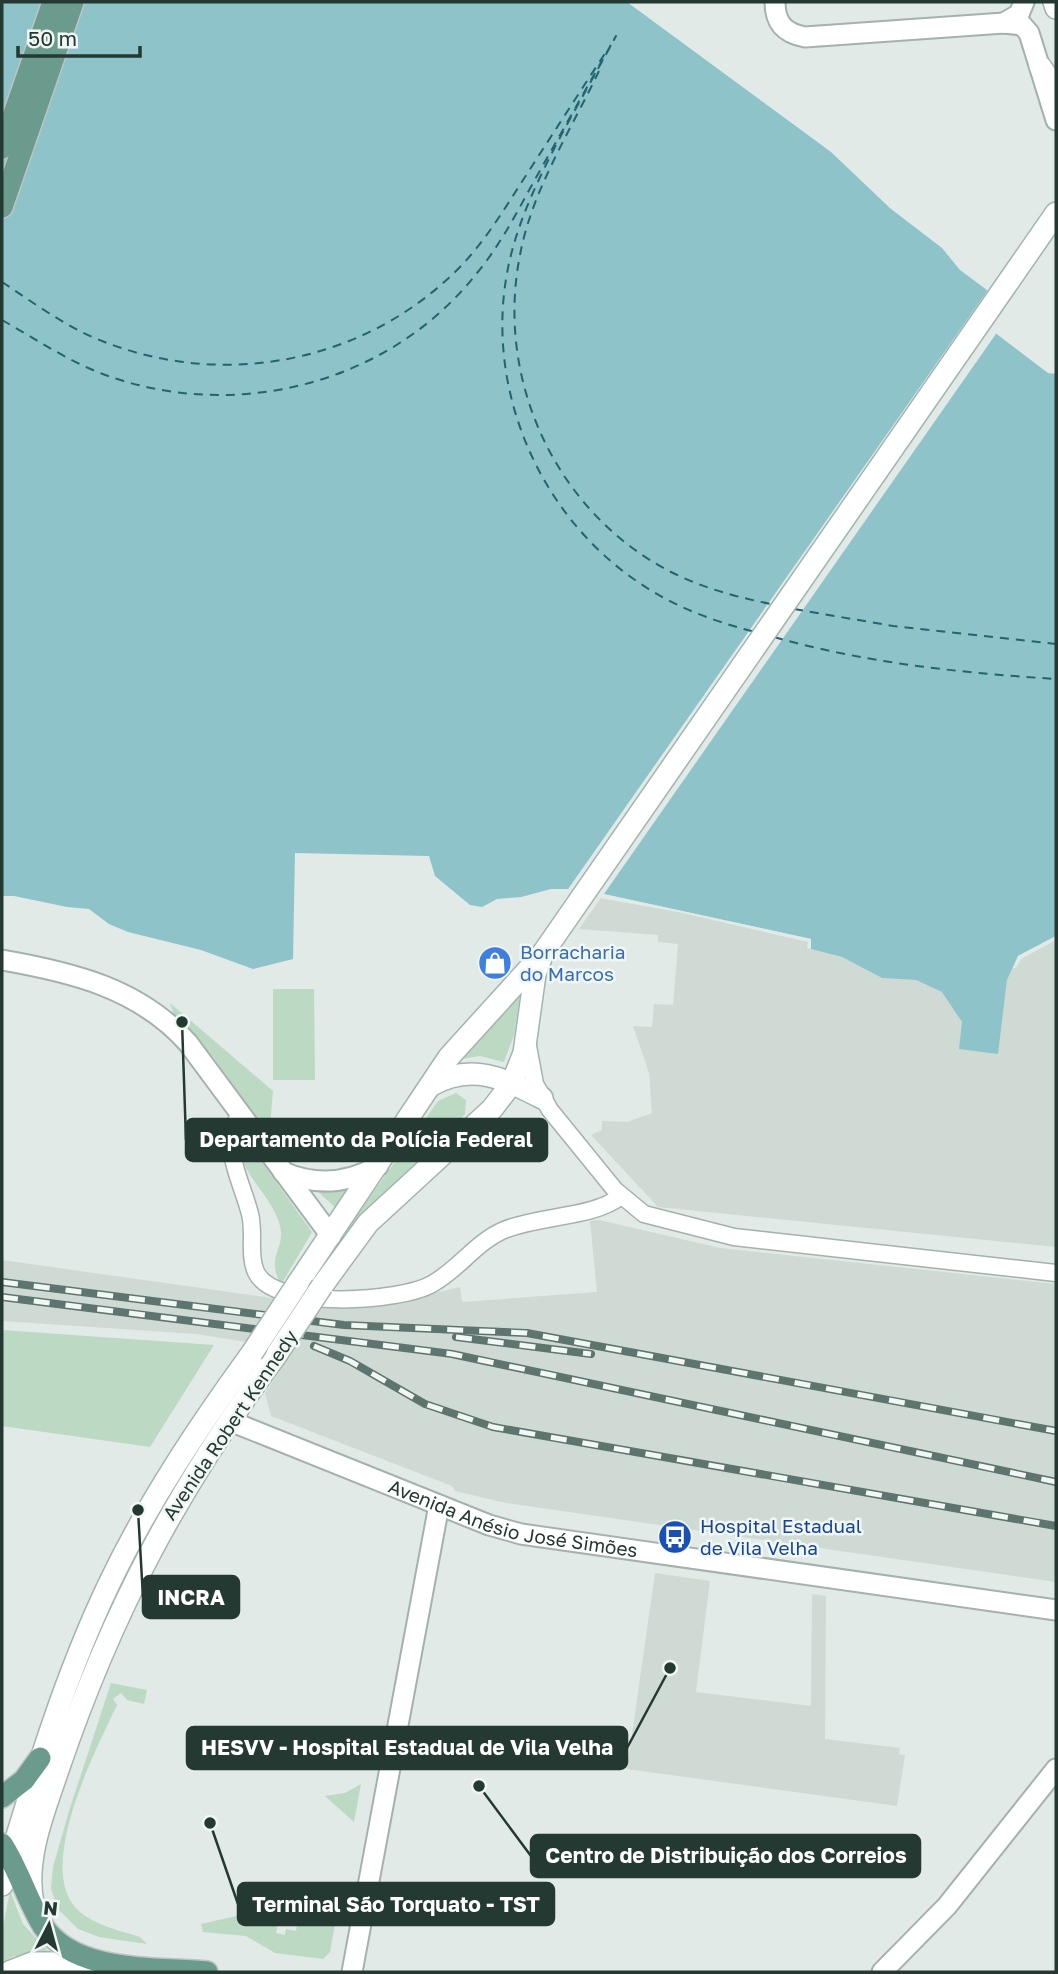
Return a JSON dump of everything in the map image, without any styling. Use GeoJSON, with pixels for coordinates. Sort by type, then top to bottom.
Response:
{"type":"FeatureCollection","features":[{"type":"Feature","properties":{"kind":"main road"},"geometry":{"type":"LineString","coordinates":[[2,148],[53,2]]}},
{"type":"Feature","properties":{"kind":"main road"},"geometry":{"type":"LineString","coordinates":[[2,207],[73,2]]}},
{"type":"Feature","properties":{"kind":"main road"},"geometry":{"type":"LineString","coordinates":[[1054,2],[1056,8]]}},
{"type":"Feature","properties":{"kind":"main road"},"geometry":{"type":"LineString","coordinates":[[1040,66],[1056,89]]}},
{"type":"Feature","properties":{"kind":"main road"},"geometry":{"type":"LineString","coordinates":[[378,1166],[449,1057],[543,953],[1056,213]]}},
{"type":"Feature","properties":{"kind":"main road","name":"Avenida Robert Kennedy"},"geometry":{"type":"LineString","coordinates":[[37,1915],[30,1879],[34,1850],[53,1784],[90,1682],[149,1551],[230,1421],[359,1233],[492,1109],[512,1083],[528,1037],[535,974],[543,953]]}},
{"type":"Feature","properties":{"kind":"main road"},"geometry":{"type":"LineString","coordinates":[[430,1086],[450,1076],[471,1072],[492,1074],[542,1098]]}},
{"type":"Feature","properties":{"kind":"main road","name":"Avenida Robert Kennedy"},"geometry":{"type":"LineString","coordinates":[[2,1885],[6,1851],[40,1758],[89,1629],[131,1542],[214,1405],[378,1166]]}},
{"type":"Feature","properties":{"kind":"main road"},"geometry":{"type":"LineString","coordinates":[[2,1797],[24,1780],[40,1758]]}},
{"type":"Feature","properties":{"kind":"main road"},"geometry":{"type":"LineString","coordinates":[[6,1851],[37,1915],[61,1945],[83,1958],[109,1963]]}},
{"type":"Feature","properties":{"kind":"main road"},"geometry":{"type":"LineString","coordinates":[[9,1972],[32,1963],[109,1963],[207,1972]]}},
{"type":"Feature","properties":{"kind":"street"},"geometry":{"type":"LineString","coordinates":[[775,2],[775,16],[782,28],[792,35],[805,37],[1004,23],[1026,28],[1056,120]]}},
{"type":"Feature","properties":{"kind":"street"},"geometry":{"type":"LineString","coordinates":[[1004,23],[1018,14],[1024,2]]}},
{"type":"Feature","properties":{"kind":"street"},"geometry":{"type":"LineString","coordinates":[[2,960],[87,979],[148,1006],[188,1043],[331,1236]]}},
{"type":"Feature","properties":{"kind":"street"},"geometry":{"type":"LineString","coordinates":[[528,1037],[531,1070],[542,1098],[621,1196],[656,1219],[734,1237],[1056,1273]]}},
{"type":"Feature","properties":{"kind":"street"},"geometry":{"type":"LineString","coordinates":[[240,1113],[231,1133],[230,1149],[253,1227],[254,1265],[267,1285],[281,1291],[355,1299],[408,1293],[442,1278],[484,1240],[498,1233],[533,1219],[605,1206],[621,1196]]}},
{"type":"Feature","properties":{"kind":"street"},"geometry":{"type":"LineString","coordinates":[[284,1172],[306,1180],[330,1182],[355,1177],[378,1166]]}},
{"type":"Feature","properties":{"kind":"street","name":"Avenida Anésio José Simões"},"geometry":{"type":"LineString","coordinates":[[230,1421],[505,1530],[542,1538],[1056,1610]]}},
{"type":"Feature","properties":{"kind":"street"},"geometry":{"type":"LineString","coordinates":[[352,1972],[439,1505]]}},
{"type":"Feature","properties":{"kind":"street"},"geometry":{"type":"LineString","coordinates":[[882,1972],[947,1906],[1056,1769]]}},
{"type":"Feature","properties":{"kind":"shaded area"},"geometry":{"type":"Polygon","coordinates":[[[603,895],[811,939],[811,949],[842,957],[882,978],[916,980],[943,992],[962,1022],[997,1054],[1007,980],[1018,956],[1056,936],[1056,1247],[658,1207],[591,1135],[602,1130],[602,1121],[627,1122],[652,1113],[649,1073],[633,1026],[652,1027],[654,1004],[673,1005],[678,944],[658,942],[658,935],[579,929],[603,895]]]}},
{"type":"Feature","properties":{"kind":"shaded area"},"geometry":{"type":"Polygon","coordinates":[[[599,1220],[720,1248],[1056,1284],[1056,1582],[506,1503],[455,1491],[452,1486],[271,1416],[265,1393],[288,1359],[246,1342],[196,1334],[2,1321],[2,1260],[293,1301],[396,1302],[460,1287],[462,1302],[597,1292],[590,1221],[599,1220]]]}},
{"type":"Feature","properties":{"kind":"shaded area"},"geometry":{"type":"Polygon","coordinates":[[[655,1573],[710,1581],[696,1692],[811,1706],[812,1594],[826,1596],[825,1739],[900,1748],[899,1754],[905,1755],[897,1806],[627,1769],[655,1573]]]}},
{"type":"Feature","properties":{"kind":"green space"},"geometry":{"type":"Polygon","coordinates":[[[521,988],[514,1035],[504,1062],[480,1056],[455,1060],[521,988]]]}},
{"type":"Feature","properties":{"kind":"green space"},"geometry":{"type":"Polygon","coordinates":[[[273,989],[314,989],[315,1080],[273,1080],[273,989]]]}},
{"type":"Feature","properties":{"kind":"green space"},"geometry":{"type":"Polygon","coordinates":[[[170,1003],[273,1091],[269,1137],[213,1057],[174,1015],[170,1003]]]}},
{"type":"Feature","properties":{"kind":"green space"},"geometry":{"type":"Polygon","coordinates":[[[456,1093],[466,1100],[465,1114],[348,1233],[310,1282],[438,1101],[456,1093]]]}},
{"type":"Feature","properties":{"kind":"green space"},"geometry":{"type":"Polygon","coordinates":[[[248,1143],[312,1232],[281,1285],[275,1266],[280,1226],[273,1208],[244,1163],[248,1143]]]}},
{"type":"Feature","properties":{"kind":"green space"},"geometry":{"type":"Polygon","coordinates":[[[355,1186],[337,1209],[316,1190],[355,1186]]]}},
{"type":"Feature","properties":{"kind":"green space"},"geometry":{"type":"Polygon","coordinates":[[[2,1330],[214,1345],[150,1447],[2,1426],[2,1330]]]}},
{"type":"Feature","properties":{"kind":"green space"},"geometry":{"type":"Polygon","coordinates":[[[111,1683],[147,1690],[144,1704],[127,1700],[121,1693],[113,1699],[117,1705],[83,1780],[73,1810],[65,1841],[63,1869],[67,1893],[80,1912],[101,1924],[140,1937],[147,1944],[99,1937],[78,1929],[57,1908],[51,1888],[53,1867],[69,1811],[111,1683]]]}},
{"type":"Feature","properties":{"kind":"green space"},"geometry":{"type":"Polygon","coordinates":[[[361,1784],[354,1822],[325,1796],[345,1793],[361,1784]]]}},
{"type":"Feature","properties":{"kind":"green space"},"geometry":{"type":"Polygon","coordinates":[[[315,1885],[319,1886],[317,1898],[339,1902],[330,1952],[323,1959],[275,1953],[246,1936],[203,1932],[201,1924],[245,1914],[278,1898],[282,1899],[276,1933],[285,1935],[286,1929],[296,1931],[298,1918],[309,1919],[315,1885]]]}},
{"type":"Feature","properties":{"kind":"green space"},"geometry":{"type":"Polygon","coordinates":[[[10,1891],[23,1924],[54,1958],[14,1956],[2,1962],[2,1932],[10,1891]]]}},
{"type":"Feature","properties":{"kind":"water"},"geometry":{"type":"Polygon","coordinates":[[[2,2],[627,2],[831,152],[891,209],[942,248],[960,270],[995,296],[990,329],[1048,373],[1056,374],[1056,936],[1018,956],[1007,980],[998,1054],[959,1049],[962,1022],[942,992],[916,980],[882,978],[842,957],[811,949],[811,939],[579,889],[551,889],[521,897],[497,899],[482,907],[470,905],[435,876],[429,856],[295,853],[293,959],[253,969],[201,950],[128,932],[109,924],[89,909],[2,896],[2,2]]]}},
{"type":"Feature","properties":{"kind":"pier"},"geometry":{"type":"Polygon","coordinates":[[[990,287],[999,295],[994,327],[998,331],[604,894],[811,939],[811,949],[807,948],[808,942],[678,912],[566,892],[990,287]]]}},
{"type":"Feature","properties":{"kind":"pier"},"geometry":{"type":"Polygon","coordinates":[[[1056,936],[1056,940],[1021,959],[1016,968],[1013,968],[1018,956],[1056,936]]]}},
{"type":"Feature","properties":{"kind":"ferry route"},"geometry":{"type":"LineString","coordinates":[[2,320],[85,366],[114,378],[163,390],[214,395],[264,392],[312,382],[359,365],[403,341],[442,310],[486,262],[510,225],[616,36],[544,169],[520,224],[512,251],[504,298],[503,345],[510,391],[523,436],[543,478],[569,518],[601,552],[638,582],[666,599],[709,618],[755,632]]}},
{"type":"Feature","properties":{"kind":"ferry route"},"geometry":{"type":"LineString","coordinates":[[2,282],[76,329],[102,341],[149,356],[197,363],[245,364],[292,358],[338,345],[382,326],[423,299],[460,267],[495,224],[606,52]]}},
{"type":"Feature","properties":{"kind":"ferry route"},"geometry":{"type":"LineString","coordinates":[[599,71],[533,207],[520,255],[515,302],[517,349],[526,395],[543,438],[566,479],[595,515],[630,547],[695,583],[771,604]]}},
{"type":"Feature","properties":{"kind":"ferry route"},"geometry":{"type":"LineString","coordinates":[[794,609],[893,626],[1056,644]]}},
{"type":"Feature","properties":{"kind":"ferry route"},"geometry":{"type":"LineString","coordinates":[[774,637],[843,654],[914,666],[1056,679]]}},
{"type":"Feature","properties":{"kind":"railway"},"geometry":{"type":"LineString","coordinates":[[2,1282],[344,1325],[527,1333],[1056,1431]]}},
{"type":"Feature","properties":{"kind":"railway"},"geometry":{"type":"LineString","coordinates":[[2,1297],[452,1354],[1056,1482]]}},
{"type":"Feature","properties":{"kind":"railway"},"geometry":{"type":"LineString","coordinates":[[456,1337],[591,1354]]}},
{"type":"Feature","properties":{"kind":"railway"},"geometry":{"type":"LineString","coordinates":[[314,1346],[350,1361],[425,1404],[493,1427],[1056,1526]]}},
{"type":"Feature","properties":{"kind":"place","name":"Borracharia do Marcos"},"geometry":{"type":"Point","coordinates":[495,963]}},
{"type":"Feature","properties":{"kind":"place","name":"Departamento da Polícia Federal"},"geometry":{"type":"Point","coordinates":[182,1022]}},
{"type":"Feature","properties":{"kind":"place","name":"INCRA"},"geometry":{"type":"Point","coordinates":[138,1510]}},
{"type":"Feature","properties":{"kind":"place","name":"Hospital Estadual de Vila Velha"},"geometry":{"type":"Point","coordinates":[675,1537]}},
{"type":"Feature","properties":{"kind":"place","name":"HESVV - Hospital Estadual de Vila Velha"},"geometry":{"type":"Point","coordinates":[670,1668]}},
{"type":"Feature","properties":{"kind":"place","name":"Centro de Distribuição dos Correios"},"geometry":{"type":"Point","coordinates":[479,1786]}},
{"type":"Feature","properties":{"kind":"place","name":"Terminal São Torquato - TST"},"geometry":{"type":"Point","coordinates":[210,1823]}}]}
